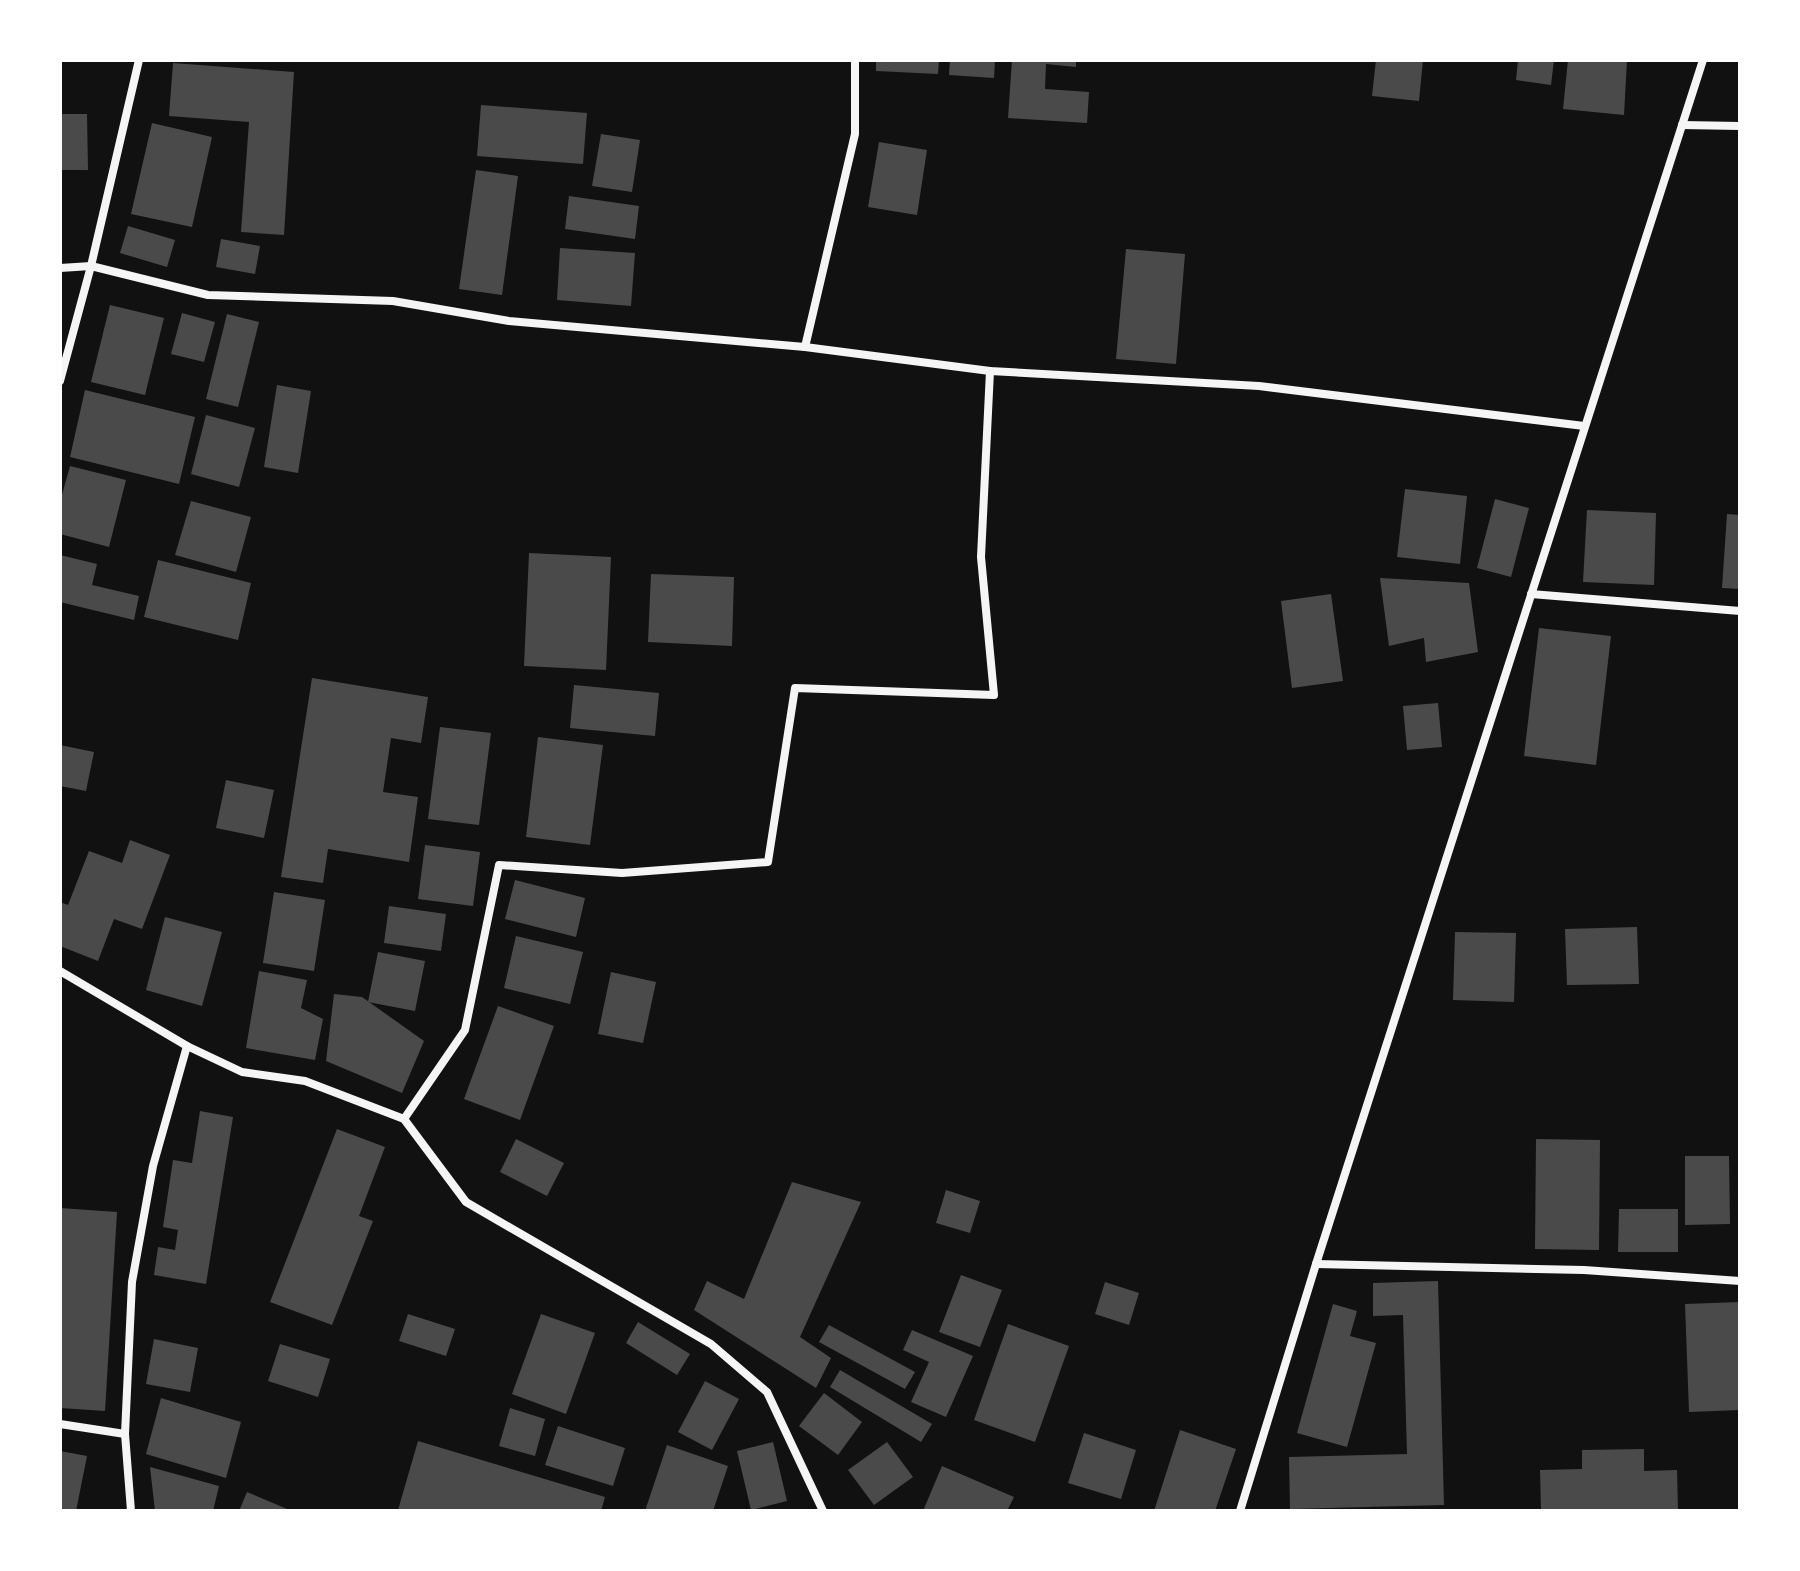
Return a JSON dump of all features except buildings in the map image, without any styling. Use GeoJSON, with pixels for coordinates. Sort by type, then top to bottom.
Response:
{"type":"FeatureCollection","features":[{"type":"Feature","properties":{"kind":"street"},"geometry":{"type":"LineString","coordinates":[[60,381],[91,266],[139,60]]}},
{"type":"Feature","properties":{"kind":"street"},"geometry":{"type":"LineString","coordinates":[[805,347],[855,134],[855,60]]}},
{"type":"Feature","properties":{"kind":"street"},"geometry":{"type":"LineString","coordinates":[[1240,1511],[1316,1264],[1703,60]]}},
{"type":"Feature","properties":{"kind":"street"},"geometry":{"type":"LineString","coordinates":[[1682,125],[1740,126]]}},
{"type":"Feature","properties":{"kind":"street"},"geometry":{"type":"LineString","coordinates":[[60,268],[91,266],[208,295],[393,301],[509,321],[805,347],[990,371],[1259,386],[1584,426]]}},
{"type":"Feature","properties":{"kind":"street"},"geometry":{"type":"LineString","coordinates":[[404,1119],[465,1030],[499,865],[622,873],[768,862],[795,688],[994,695],[981,557],[990,371]]}},
{"type":"Feature","properties":{"kind":"street"},"geometry":{"type":"LineString","coordinates":[[1531,594],[1740,611]]}},
{"type":"Feature","properties":{"kind":"street"},"geometry":{"type":"LineString","coordinates":[[60,971],[187,1046],[242,1072],[305,1081],[404,1119],[466,1202],[711,1344],[767,1392],[819,1509]]}},
{"type":"Feature","properties":{"kind":"street"},"geometry":{"type":"LineString","coordinates":[[131,1511],[125,1434],[132,1282],[153,1166],[187,1046]]}},
{"type":"Feature","properties":{"kind":"street"},"geometry":{"type":"LineString","coordinates":[[1316,1264],[1584,1270],[1740,1281]]}},
{"type":"Feature","properties":{"kind":"street"},"geometry":{"type":"LineString","coordinates":[[60,1424],[125,1434]]}}]}
